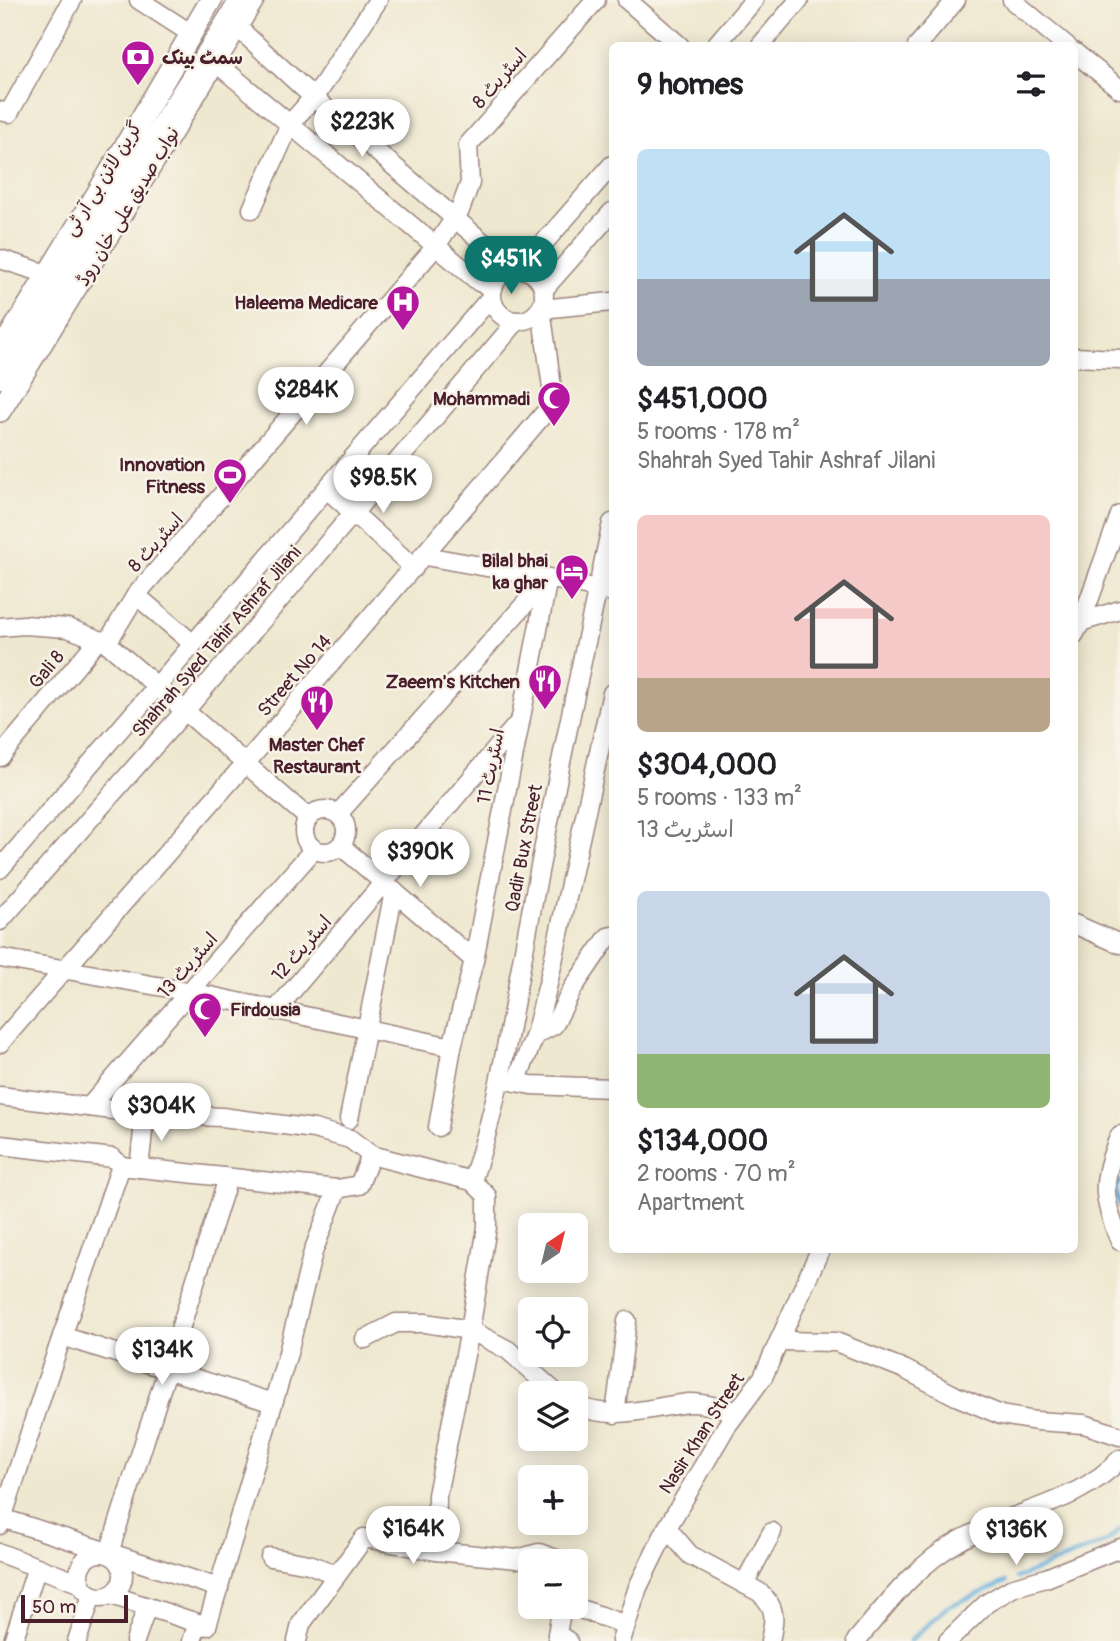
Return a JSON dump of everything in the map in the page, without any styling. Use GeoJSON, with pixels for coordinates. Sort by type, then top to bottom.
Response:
{"type":"FeatureCollection","features":[{"type":"Feature","properties":{"kind":"main road","name":"نواب صدیق علی خان روڈ"},"geometry":{"type":"LineString","coordinates":[[0,352],[211,0]]}},
{"type":"Feature","properties":{"kind":"main road","name":"نواب صدیق علی خان روڈ"},"geometry":{"type":"LineString","coordinates":[[0,411],[253,0]]}},
{"type":"Feature","properties":{"kind":"street"},"geometry":{"type":"LineString","coordinates":[[5,112],[72,0]]}},
{"type":"Feature","properties":{"kind":"street"},"geometry":{"type":"LineString","coordinates":[[139,0],[190,33]]}},
{"type":"Feature","properties":{"kind":"street","name":"گرین لائن بی آر ٹی"},"geometry":{"type":"LineString","coordinates":[[0,379],[239,0]]}},
{"type":"Feature","properties":{"kind":"street"},"geometry":{"type":"LineString","coordinates":[[252,209],[290,124],[313,97],[378,0]]}},
{"type":"Feature","properties":{"kind":"street","name":"اسٹریٹ 8"},"geometry":{"type":"LineString","coordinates":[[103,642],[136,595],[436,246],[460,210],[470,183],[468,145],[596,0]]}},
{"type":"Feature","properties":{"kind":"street"},"geometry":{"type":"LineString","coordinates":[[627,0],[675,42]]}},
{"type":"Feature","properties":{"kind":"street"},"geometry":{"type":"LineString","coordinates":[[718,42],[754,0]]}},
{"type":"Feature","properties":{"kind":"street"},"geometry":{"type":"LineString","coordinates":[[763,42],[799,0]]}},
{"type":"Feature","properties":{"kind":"street"},"geometry":{"type":"LineString","coordinates":[[920,42],[956,0]]}},
{"type":"Feature","properties":{"kind":"street"},"geometry":{"type":"LineString","coordinates":[[1013,0],[1062,42]]}},
{"type":"Feature","properties":{"kind":"street"},"geometry":{"type":"LineString","coordinates":[[214,61],[492,293],[499,314],[516,322],[527,320],[541,309],[545,298],[544,289],[537,276],[517,269],[455,218],[313,97],[236,26]]}},
{"type":"Feature","properties":{"kind":"street"},"geometry":{"type":"LineString","coordinates":[[1078,54],[1120,89]]}},
{"type":"Feature","properties":{"kind":"street"},"geometry":{"type":"LineString","coordinates":[[492,293],[498,278],[517,269],[609,168]]}},
{"type":"Feature","properties":{"kind":"street"},"geometry":{"type":"LineString","coordinates":[[544,289],[609,215]]}},
{"type":"Feature","properties":{"kind":"street"},"geometry":{"type":"LineString","coordinates":[[0,260],[47,274]]}},
{"type":"Feature","properties":{"kind":"street","name":"Shahrah Syed Tahir Ashraf Jilani"},"geometry":{"type":"LineString","coordinates":[[0,869],[492,293]]}},
{"type":"Feature","properties":{"kind":"street"},"geometry":{"type":"LineString","coordinates":[[541,309],[609,302]]}},
{"type":"Feature","properties":{"kind":"street","name":"Street No 14"},"geometry":{"type":"LineString","coordinates":[[0,1043],[420,562],[554,402],[541,309]]}},
{"type":"Feature","properties":{"kind":"street","name":"Shahrah Syed Tahir Ashraf Jilani"},"geometry":{"type":"LineString","coordinates":[[0,921],[184,712],[516,322]]}},
{"type":"Feature","properties":{"kind":"street"},"geometry":{"type":"LineString","coordinates":[[1078,357],[1120,359]]}},
{"type":"Feature","properties":{"kind":"street"},"geometry":{"type":"LineString","coordinates":[[327,489],[352,513],[420,562],[548,578],[605,590]]}},
{"type":"Feature","properties":{"kind":"street"},"geometry":{"type":"LineString","coordinates":[[1078,628],[1120,515]]}},
{"type":"Feature","properties":{"kind":"street","name":"Qadir Bux Street"},"geometry":{"type":"LineString","coordinates":[[472,1181],[507,1080],[605,590],[609,552]]}},
{"type":"Feature","properties":{"kind":"street"},"geometry":{"type":"LineString","coordinates":[[338,814],[548,578]]}},
{"type":"Feature","properties":{"kind":"street","name":"اسٹریٹ 11"},"geometry":{"type":"LineString","coordinates":[[438,1127],[452,1047],[474,960],[548,578]]}},
{"type":"Feature","properties":{"kind":"street"},"geometry":{"type":"LineString","coordinates":[[136,595],[192,643]]}},
{"type":"Feature","properties":{"kind":"street"},"geometry":{"type":"LineString","coordinates":[[1078,628],[1120,610]]}},
{"type":"Feature","properties":{"kind":"street"},"geometry":{"type":"LineString","coordinates":[[0,627],[24,625],[68,628],[103,642],[158,686],[184,712],[308,818]]}},
{"type":"Feature","properties":{"kind":"street","name":"Gali 8"},"geometry":{"type":"LineString","coordinates":[[0,757],[103,642]]}},
{"type":"Feature","properties":{"kind":"street"},"geometry":{"type":"LineString","coordinates":[[609,707],[551,971],[534,1035],[507,1080],[531,1085],[609,1088]]}},
{"type":"Feature","properties":{"kind":"street","name":"اسٹریٹ 12"},"geometry":{"type":"LineString","coordinates":[[275,1011],[389,887],[521,719]]}},
{"type":"Feature","properties":{"kind":"street"},"geometry":{"type":"LineString","coordinates":[[320,810],[331,810],[338,814],[346,824],[347,832],[341,846],[324,853],[314,849],[304,835],[308,818],[320,810]]}},
{"type":"Feature","properties":{"kind":"street"},"geometry":{"type":"LineString","coordinates":[[341,846],[474,960]]}},
{"type":"Feature","properties":{"kind":"street","name":"اسٹریٹ 13"},"geometry":{"type":"LineString","coordinates":[[89,1107],[314,849]]}},
{"type":"Feature","properties":{"kind":"street"},"geometry":{"type":"LineString","coordinates":[[349,1119],[389,887]]}},
{"type":"Feature","properties":{"kind":"street"},"geometry":{"type":"LineString","coordinates":[[1078,927],[1120,944]]}},
{"type":"Feature","properties":{"kind":"street"},"geometry":{"type":"LineString","coordinates":[[534,1035],[555,1025],[573,988],[609,936]]}},
{"type":"Feature","properties":{"kind":"street"},"geometry":{"type":"LineString","coordinates":[[0,958],[191,992],[452,1047]]}},
{"type":"Feature","properties":{"kind":"street"},"geometry":{"type":"LineString","coordinates":[[0,1096],[145,1114],[222,1117],[314,1129],[350,1139],[371,1156],[472,1181],[487,1196],[487,1227],[470,1329],[437,1495],[436,1551]]}},
{"type":"Feature","properties":{"kind":"street"},"geometry":{"type":"LineString","coordinates":[[139,1168],[145,1114]]}},
{"type":"Feature","properties":{"kind":"street"},"geometry":{"type":"LineString","coordinates":[[1120,1135],[1108,1167],[1104,1194],[1120,1241]]}},
{"type":"Feature","properties":{"kind":"street"},"geometry":{"type":"LineString","coordinates":[[0,1145],[113,1158],[121,1166],[337,1189],[359,1185],[371,1156]]}},
{"type":"Feature","properties":{"kind":"street"},"geometry":{"type":"LineString","coordinates":[[121,1166],[1,1522],[219,1588]]}},
{"type":"Feature","properties":{"kind":"street"},"geometry":{"type":"LineString","coordinates":[[109,1553],[228,1178]]}},
{"type":"Feature","properties":{"kind":"street"},"geometry":{"type":"LineString","coordinates":[[111,1595],[207,1626],[274,1403],[313,1252],[337,1189]]}},
{"type":"Feature","properties":{"kind":"street","name":"Nasir Khan Street"},"geometry":{"type":"LineString","coordinates":[[624,1633],[638,1587],[667,1528],[726,1427],[763,1377],[819,1253]]}},
{"type":"Feature","properties":{"kind":"street"},"geometry":{"type":"LineString","coordinates":[[615,1414],[627,1321]]}},
{"type":"Feature","properties":{"kind":"street"},"geometry":{"type":"LineString","coordinates":[[365,1339],[396,1323],[425,1323],[470,1329],[508,1350],[543,1381]]}},
{"type":"Feature","properties":{"kind":"street"},"geometry":{"type":"LineString","coordinates":[[62,1336],[274,1403]]}},
{"type":"Feature","properties":{"kind":"street"},"geometry":{"type":"LineString","coordinates":[[779,1341],[836,1342],[904,1369],[956,1396],[1001,1415],[1036,1421],[1084,1424],[1120,1436]]}},
{"type":"Feature","properties":{"kind":"street"},"geometry":{"type":"LineString","coordinates":[[588,1411],[615,1414],[692,1403],[737,1411]]}},
{"type":"Feature","properties":{"kind":"street"},"geometry":{"type":"LineString","coordinates":[[856,1641],[938,1553],[977,1531],[1083,1488],[1102,1477],[1120,1459]]}},
{"type":"Feature","properties":{"kind":"street"},"geometry":{"type":"LineString","coordinates":[[667,1528],[690,1555],[768,1600],[774,1610],[770,1641]]}},
{"type":"Feature","properties":{"kind":"street"},"geometry":{"type":"LineString","coordinates":[[744,1584],[772,1532]]}},
{"type":"Feature","properties":{"kind":"street"},"geometry":{"type":"LineString","coordinates":[[297,1641],[301,1624],[364,1538],[436,1551],[518,1559]]}},
{"type":"Feature","properties":{"kind":"street"},"geometry":{"type":"LineString","coordinates":[[948,1641],[987,1603],[1013,1587],[1046,1578],[1120,1548]]}},
{"type":"Feature","properties":{"kind":"street"},"geometry":{"type":"LineString","coordinates":[[0,1553],[37,1567],[87,1590],[103,1597],[111,1595],[122,1584],[124,1571],[116,1558],[109,1553],[100,1552],[86,1559],[80,1569],[87,1590],[77,1641]]}},
{"type":"Feature","properties":{"kind":"street"},"geometry":{"type":"LineString","coordinates":[[270,1557],[309,1564],[337,1575]]}},
{"type":"Feature","properties":{"kind":"street"},"geometry":{"type":"LineString","coordinates":[[13,1641],[37,1567]]}},
{"type":"Feature","properties":{"kind":"street"},"geometry":{"type":"LineString","coordinates":[[135,1641],[147,1607]]}},
{"type":"Feature","properties":{"kind":"street"},"geometry":{"type":"LineString","coordinates":[[588,1614],[624,1633]]}},
{"type":"Feature","properties":{"kind":"street"},"geometry":{"type":"LineString","coordinates":[[562,1619],[562,1637]]}},
{"type":"Feature","properties":{"kind":"street"},"geometry":{"type":"LineString","coordinates":[[192,1641],[198,1623]]}},
{"type":"Feature","properties":{"kind":"waterway"},"geometry":{"type":"LineString","coordinates":[[1120,1181],[1115,1189],[1120,1209]]}},
{"type":"Feature","properties":{"kind":"waterway"},"geometry":{"type":"LineString","coordinates":[[1017,1578],[1108,1541],[1120,1529]]}},
{"type":"Feature","properties":{"kind":"waterway"},"geometry":{"type":"LineString","coordinates":[[910,1641],[947,1607],[1006,1582]]}},
{"type":"Feature","properties":{"kind":"place","name":"سمٹ بینک"},"geometry":{"type":"Point","coordinates":[138,87]}},
{"type":"Feature","properties":{"kind":"place","name":"Haleema Medicare"},"geometry":{"type":"Point","coordinates":[403,332]}},
{"type":"Feature","properties":{"kind":"place","name":"Mohammadi"},"geometry":{"type":"Point","coordinates":[554,428]}},
{"type":"Feature","properties":{"kind":"place","name":"Innovation Fitness"},"geometry":{"type":"Point","coordinates":[230,505]}},
{"type":"Feature","properties":{"kind":"place","name":"Bilal bhai ka ghar"},"geometry":{"type":"Point","coordinates":[572,601]}},
{"type":"Feature","properties":{"kind":"place","name":"Zaeem's Kitchen"},"geometry":{"type":"Point","coordinates":[545,711]}},
{"type":"Feature","properties":{"kind":"place","name":"Master Chef Restaurant"},"geometry":{"type":"Point","coordinates":[317,732]}},
{"type":"Feature","properties":{"kind":"place","name":"Firdousia"},"geometry":{"type":"Point","coordinates":[205,1039]}}]}
